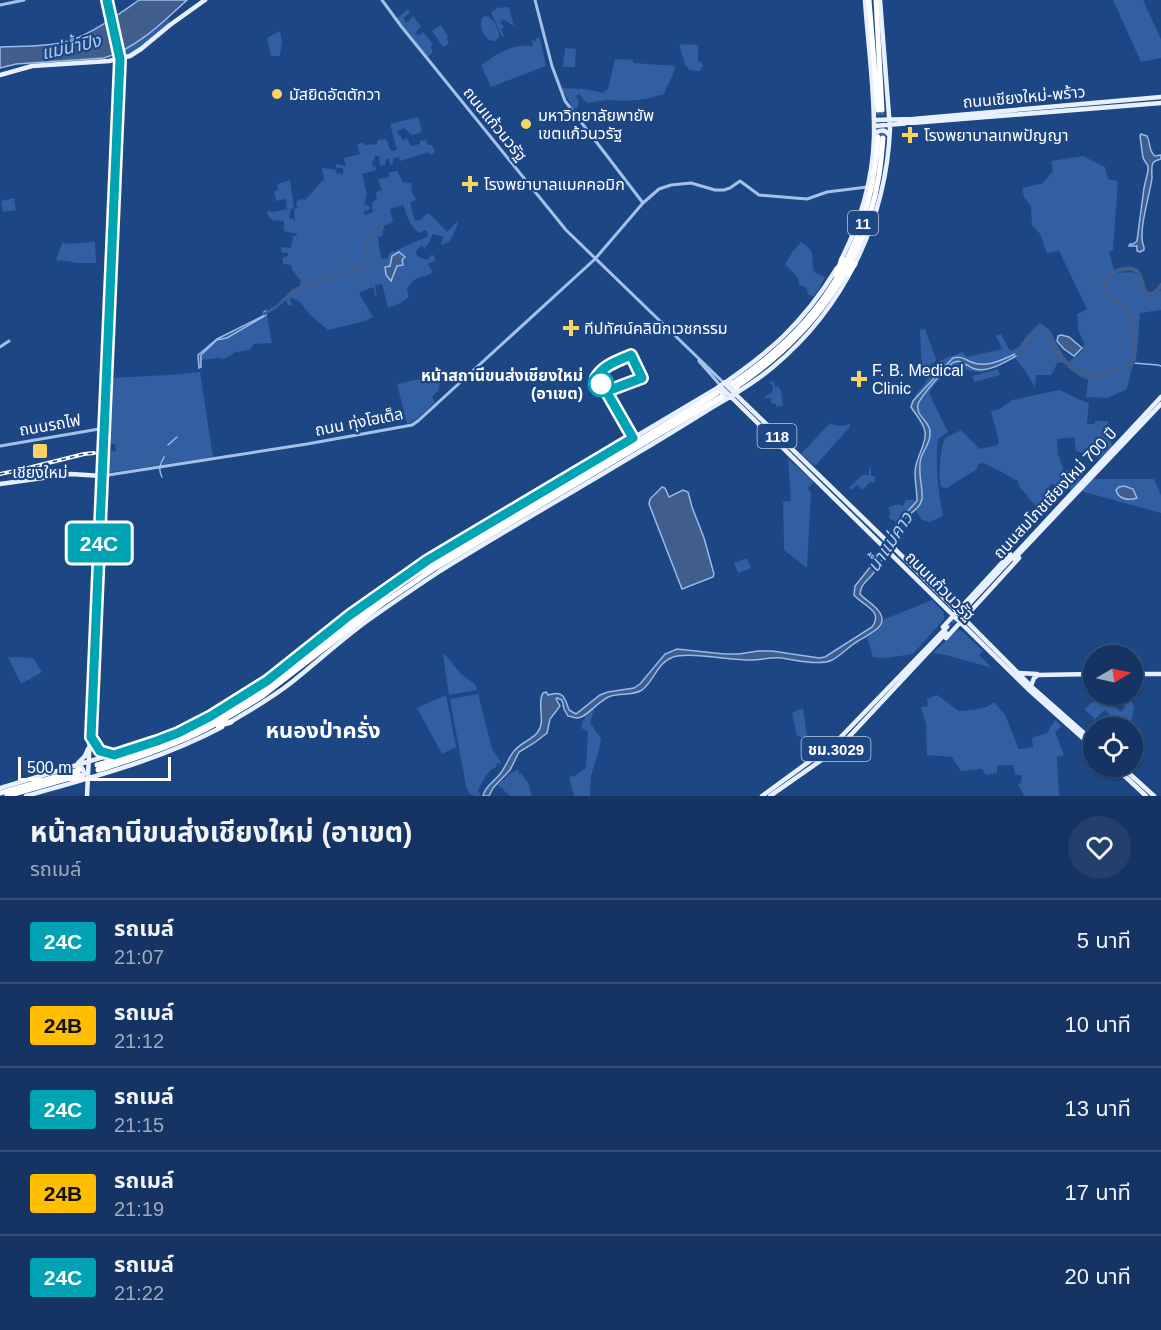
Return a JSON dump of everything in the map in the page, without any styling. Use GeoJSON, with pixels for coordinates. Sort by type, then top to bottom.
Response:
{"type":"FeatureCollection","features":[{"type":"Feature","properties":{"kind":"highway"},"geometry":{"type":"LineString","coordinates":[[867,0],[882,110]]}},
{"type":"Feature","properties":{"kind":"highway"},"geometry":{"type":"LineString","coordinates":[[878,0],[882,110]]}},
{"type":"Feature","properties":{"kind":"highway","name":"11"},"geometry":{"type":"LineString","coordinates":[[736,386],[795,334],[849,266],[867,222],[879,175],[883,138]]}},
{"type":"Feature","properties":{"kind":"highway"},"geometry":{"type":"LineString","coordinates":[[834,287],[842,259]]}},
{"type":"Feature","properties":{"kind":"highway"},"geometry":{"type":"LineString","coordinates":[[834,287],[855,264]]}},
{"type":"Feature","properties":{"kind":"highway"},"geometry":{"type":"LineString","coordinates":[[100,771],[146,750],[204,728],[261,697],[381,604],[435,568],[719,397]]}},
{"type":"Feature","properties":{"kind":"highway"},"geometry":{"type":"LineString","coordinates":[[204,728],[260,693],[374,603],[431,565],[549,494],[719,397]]}},
{"type":"Feature","properties":{"kind":"highway"},"geometry":{"type":"LineString","coordinates":[[549,494],[561,481]]}},
{"type":"Feature","properties":{"kind":"highway"},"geometry":{"type":"LineString","coordinates":[[564,497],[576,485]]}},
{"type":"Feature","properties":{"kind":"highway"},"geometry":{"type":"LineString","coordinates":[[492,534],[504,533]]}},
{"type":"Feature","properties":{"kind":"highway"},"geometry":{"type":"LineString","coordinates":[[350,615],[374,603]]}},
{"type":"Feature","properties":{"kind":"highway"},"geometry":{"type":"LineString","coordinates":[[367,621],[381,604]]}},
{"type":"Feature","properties":{"kind":"highway"},"geometry":{"type":"LineString","coordinates":[[204,728],[223,710]]}},
{"type":"Feature","properties":{"kind":"highway"},"geometry":{"type":"LineString","coordinates":[[204,728],[231,722]]}},
{"type":"Feature","properties":{"kind":"highway"},"geometry":{"type":"LineString","coordinates":[[0,791],[78,771]]}},
{"type":"Feature","properties":{"kind":"highway"},"geometry":{"type":"LineString","coordinates":[[7,796],[78,771]]}},
{"type":"Feature","properties":{"kind":"main road"},"geometry":{"type":"LineString","coordinates":[[87,796],[120,59],[107,0]]}},
{"type":"Feature","properties":{"kind":"main road"},"geometry":{"type":"LineString","coordinates":[[0,75],[32,66],[65,65],[130,56],[206,0]]}},
{"type":"Feature","properties":{"kind":"main road"},"geometry":{"type":"LineString","coordinates":[[119,52],[130,56]]}},
{"type":"Feature","properties":{"kind":"main road","name":"ถนนเชียงใหม่-พร้าว"},"geometry":{"type":"LineString","coordinates":[[889,123],[901,125],[1161,97]]}},
{"type":"Feature","properties":{"kind":"main road","name":"ถนนเชียงใหม่-พร้าว"},"geometry":{"type":"LineString","coordinates":[[889,123],[902,119],[1161,103]]}},
{"type":"Feature","properties":{"kind":"main road"},"geometry":{"type":"LineString","coordinates":[[882,110],[902,119]]}},
{"type":"Feature","properties":{"kind":"main road"},"geometry":{"type":"LineString","coordinates":[[882,110],[889,123]]}},
{"type":"Feature","properties":{"kind":"main road"},"geometry":{"type":"LineString","coordinates":[[874,123],[882,110]]}},
{"type":"Feature","properties":{"kind":"main road"},"geometry":{"type":"LineString","coordinates":[[874,123],[889,123]]}},
{"type":"Feature","properties":{"kind":"main road"},"geometry":{"type":"LineString","coordinates":[[88,781],[100,771],[175,749],[231,722],[292,682],[367,621],[421,584],[564,497],[719,397],[722,385],[736,386],[770,369],[808,333],[838,294],[869,234],[880,200],[886,167],[883,138],[874,123]]}},
{"type":"Feature","properties":{"kind":"main road"},"geometry":{"type":"LineString","coordinates":[[78,771],[89,762],[178,733],[223,710],[267,681],[350,615],[428,560],[561,481],[719,397],[732,395],[736,386],[812,305],[842,259],[857,222],[889,123]]}},
{"type":"Feature","properties":{"kind":"main road"},"geometry":{"type":"LineString","coordinates":[[883,138],[901,125]]}},
{"type":"Feature","properties":{"kind":"main road","name":"ถนนแก้วนวรัฐ"},"geometry":{"type":"LineString","coordinates":[[722,385],[1083,737]]}},
{"type":"Feature","properties":{"kind":"main road"},"geometry":{"type":"LineString","coordinates":[[736,386],[743,406]]}},
{"type":"Feature","properties":{"kind":"main road"},"geometry":{"type":"LineString","coordinates":[[719,397],[743,406]]}},
{"type":"Feature","properties":{"kind":"main road","name":"ถนนสมโภชเชียงใหม่ 700 ปี"},"geometry":{"type":"LineString","coordinates":[[1038,531],[1161,398]]}},
{"type":"Feature","properties":{"kind":"main road","name":"ถนนสมโภชเชียงใหม่ 700 ปี"},"geometry":{"type":"LineString","coordinates":[[1038,531],[1161,404]]}},
{"type":"Feature","properties":{"kind":"main road"},"geometry":{"type":"LineString","coordinates":[[0,484],[71,474],[101,476]]}},
{"type":"Feature","properties":{"kind":"main road","name":"ชม.3029"},"geometry":{"type":"LineString","coordinates":[[762,796],[836,742],[894,683],[896,677],[948,628],[962,620],[968,607],[1004,561],[1038,531]]}},
{"type":"Feature","properties":{"kind":"main road","name":"ชม.3029"},"geometry":{"type":"LineString","coordinates":[[770,796],[836,748],[864,722],[910,674],[948,628],[956,614],[968,607],[1033,542],[1038,531]]}},
{"type":"Feature","properties":{"kind":"main road"},"geometry":{"type":"LineString","coordinates":[[949,607],[968,607],[970,628],[948,628],[949,607]]}},
{"type":"Feature","properties":{"kind":"main road","name":"ถนนแก้วนวรัฐ"},"geometry":{"type":"LineString","coordinates":[[970,628],[1029,685],[1083,732]]}},
{"type":"Feature","properties":{"kind":"main road"},"geometry":{"type":"LineString","coordinates":[[1019,673],[1062,675]]}},
{"type":"Feature","properties":{"kind":"main road"},"geometry":{"type":"LineString","coordinates":[[1029,685],[1028,675],[1031,674]]}},
{"type":"Feature","properties":{"kind":"main road"},"geometry":{"type":"LineString","coordinates":[[1029,685],[1038,675],[1083,674]]}},
{"type":"Feature","properties":{"kind":"main road"},"geometry":{"type":"LineString","coordinates":[[1143,674],[1161,674]]}},
{"type":"Feature","properties":{"kind":"main road"},"geometry":{"type":"LineString","coordinates":[[91,737],[100,751],[114,755]]}},
{"type":"Feature","properties":{"kind":"main road"},"geometry":{"type":"LineString","coordinates":[[78,771],[91,737]]}},
{"type":"Feature","properties":{"kind":"main road"},"geometry":{"type":"LineString","coordinates":[[100,759],[94,766],[100,771]]}},
{"type":"Feature","properties":{"kind":"main road"},"geometry":{"type":"LineString","coordinates":[[89,762],[92,770],[100,771]]}},
{"type":"Feature","properties":{"kind":"main road"},"geometry":{"type":"LineString","coordinates":[[26,796],[86,768],[88,781]]}},
{"type":"Feature","properties":{"kind":"main road"},"geometry":{"type":"LineString","coordinates":[[78,771],[88,781]]}},
{"type":"Feature","properties":{"kind":"main road"},"geometry":{"type":"LineString","coordinates":[[1126,777],[1146,796]]}},
{"type":"Feature","properties":{"kind":"main road"},"geometry":{"type":"LineString","coordinates":[[1133,777],[1154,796]]}},
{"type":"Feature","properties":{"kind":"street"},"geometry":{"type":"LineString","coordinates":[[0,5],[24,0]]}},
{"type":"Feature","properties":{"kind":"street","name":"ถนนแก้วนวรัฐ"},"geometry":{"type":"LineString","coordinates":[[382,0],[554,216],[722,385]]}},
{"type":"Feature","properties":{"kind":"street"},"geometry":{"type":"LineString","coordinates":[[535,0],[552,66],[565,101],[641,201]]}},
{"type":"Feature","properties":{"kind":"street","name":"ถนน ทุ่งโฮเต็ล"},"geometry":{"type":"LineString","coordinates":[[101,476],[308,444],[412,425],[595,259],[641,201],[663,187],[691,183],[715,190],[724,190],[740,181],[759,195],[807,199],[826,192],[867,187]]}},
{"type":"Feature","properties":{"kind":"street"},"geometry":{"type":"LineString","coordinates":[[0,347],[9,341]]}},
{"type":"Feature","properties":{"kind":"street","name":"ถนนรถไฟ"},"geometry":{"type":"LineString","coordinates":[[0,446],[105,428]]}},
{"type":"Feature","properties":{"kind":"shaded area"},"geometry":{"type":"Polygon","coordinates":[[[1113,0],[1143,0],[1161,39],[1161,58],[1141,62],[1113,0]]]}},
{"type":"Feature","properties":{"kind":"shaded area"},"geometry":{"type":"Polygon","coordinates":[[[509,7],[514,26],[503,19],[500,23],[504,26],[501,30],[504,36],[502,37],[491,12],[496,8],[509,7]]]}},
{"type":"Feature","properties":{"kind":"shaded area"},"geometry":{"type":"Polygon","coordinates":[[[408,9],[410,13],[404,17],[405,22],[413,16],[421,27],[415,33],[419,36],[423,32],[432,43],[433,52],[428,57],[397,18],[408,9]]]}},
{"type":"Feature","properties":{"kind":"shaded area"},"geometry":{"type":"Polygon","coordinates":[[[485,16],[491,19],[497,27],[499,37],[495,41],[485,37],[481,22],[485,16]]]}},
{"type":"Feature","properties":{"kind":"shaded area"},"geometry":{"type":"Polygon","coordinates":[[[167,18],[170,22],[154,37],[124,56],[121,51],[144,37],[167,18]]]}},
{"type":"Feature","properties":{"kind":"shaded area"},"geometry":{"type":"Polygon","coordinates":[[[441,25],[449,44],[443,47],[432,31],[441,25]]]}},
{"type":"Feature","properties":{"kind":"shaded area"},"geometry":{"type":"Polygon","coordinates":[[[280,31],[282,41],[280,56],[271,56],[267,38],[280,31]]]}},
{"type":"Feature","properties":{"kind":"shaded area"},"geometry":{"type":"Polygon","coordinates":[[[536,38],[540,38],[546,66],[491,87],[481,65],[514,47],[524,45],[533,47],[532,40],[536,41],[536,38]]]}},
{"type":"Feature","properties":{"kind":"shaded area"},"geometry":{"type":"Polygon","coordinates":[[[679,44],[698,45],[698,61],[703,66],[700,71],[689,70],[679,44]]]}},
{"type":"Feature","properties":{"kind":"shaded area"},"geometry":{"type":"Polygon","coordinates":[[[565,48],[576,49],[575,67],[563,67],[565,48]]]}},
{"type":"Feature","properties":{"kind":"shaded area"},"geometry":{"type":"Polygon","coordinates":[[[615,59],[632,59],[634,63],[675,66],[664,94],[646,99],[587,103],[579,94],[576,96],[579,102],[577,108],[573,108],[561,88],[587,89],[602,93],[608,89],[615,59]]]}},
{"type":"Feature","properties":{"kind":"shaded area"},"geometry":{"type":"Polygon","coordinates":[[[418,117],[422,130],[420,133],[412,135],[404,128],[397,131],[398,135],[403,140],[407,138],[411,146],[426,140],[435,152],[400,161],[399,157],[394,158],[392,165],[389,159],[386,159],[385,165],[380,166],[379,156],[375,156],[372,166],[376,167],[376,170],[362,174],[367,195],[364,204],[370,209],[363,212],[365,215],[373,212],[372,203],[377,199],[376,192],[382,190],[378,179],[389,177],[389,172],[397,171],[403,182],[411,183],[416,200],[410,202],[415,221],[421,220],[429,213],[447,232],[457,222],[458,224],[450,241],[442,245],[443,237],[433,234],[427,246],[424,248],[422,245],[416,251],[417,256],[427,260],[432,254],[436,260],[428,264],[433,272],[413,281],[407,289],[409,297],[388,308],[382,284],[375,285],[377,295],[375,296],[372,287],[359,293],[373,317],[328,330],[310,315],[300,302],[292,298],[290,299],[292,305],[289,306],[285,300],[290,291],[300,286],[301,281],[291,265],[283,264],[283,258],[288,256],[288,253],[282,253],[281,247],[291,248],[293,236],[297,234],[284,231],[284,221],[272,220],[267,211],[287,209],[286,199],[276,201],[274,191],[278,190],[277,184],[290,180],[294,208],[291,209],[289,218],[295,220],[296,202],[301,199],[305,200],[324,179],[322,168],[336,170],[336,173],[343,174],[343,168],[336,168],[336,164],[346,166],[344,158],[360,154],[357,145],[363,142],[365,145],[377,144],[378,140],[386,139],[391,151],[397,150],[390,124],[418,117]],[[403,205],[390,209],[393,222],[382,227],[383,235],[378,238],[381,258],[387,259],[393,251],[396,252],[428,236],[427,231],[420,233],[414,228],[403,205]],[[399,252],[393,255],[391,266],[385,269],[391,281],[397,266],[402,266],[402,260],[405,259],[399,252]]]}},
{"type":"Feature","properties":{"kind":"shaded area"},"geometry":{"type":"Polygon","coordinates":[[[1083,156],[1105,167],[1108,179],[1118,181],[1113,250],[1109,252],[1115,273],[1133,272],[1140,276],[1144,291],[1148,295],[1155,295],[1161,290],[1161,310],[1140,313],[1136,359],[1127,389],[1108,398],[1086,397],[1088,380],[1079,376],[1067,364],[1058,362],[1051,375],[1036,375],[1035,387],[1015,358],[984,371],[956,369],[947,373],[929,393],[948,432],[938,439],[937,449],[943,516],[930,522],[922,520],[916,511],[922,501],[919,472],[927,447],[929,426],[920,415],[915,396],[936,368],[934,365],[962,352],[967,357],[1002,349],[996,336],[1001,334],[1010,351],[1019,347],[1027,335],[1040,323],[1050,330],[1067,363],[1082,351],[1084,343],[1078,330],[1077,314],[1087,309],[1059,251],[1047,253],[1040,234],[1032,225],[1031,206],[1024,197],[1022,188],[1043,183],[1053,171],[1051,161],[1083,156]]]}},
{"type":"Feature","properties":{"kind":"shaded area"},"geometry":{"type":"Polygon","coordinates":[[[14,198],[16,210],[3,212],[1,201],[14,198]]]}},
{"type":"Feature","properties":{"kind":"shaded area"},"geometry":{"type":"Polygon","coordinates":[[[95,242],[96,263],[56,260],[62,243],[95,242]]]}},
{"type":"Feature","properties":{"kind":"shaded area"},"geometry":{"type":"Polygon","coordinates":[[[801,242],[812,253],[813,270],[825,277],[813,297],[808,294],[806,287],[799,285],[798,278],[785,264],[801,242]]]}},
{"type":"Feature","properties":{"kind":"shaded area"},"geometry":{"type":"Polygon","coordinates":[[[267,315],[272,343],[254,344],[250,350],[236,352],[224,359],[201,360],[204,352],[211,345],[227,339],[267,315]]]}},
{"type":"Feature","properties":{"kind":"shaded area"},"geometry":{"type":"Polygon","coordinates":[[[925,329],[936,359],[922,370],[920,330],[925,329]]]}},
{"type":"Feature","properties":{"kind":"shaded area"},"geometry":{"type":"Polygon","coordinates":[[[998,369],[1000,375],[974,382],[972,376],[998,369]]]}},
{"type":"Feature","properties":{"kind":"shaded area"},"geometry":{"type":"Polygon","coordinates":[[[200,372],[213,457],[106,473],[107,452],[116,451],[115,444],[108,444],[110,378],[200,372]]]}},
{"type":"Feature","properties":{"kind":"shaded area"},"geometry":{"type":"Polygon","coordinates":[[[438,375],[439,387],[432,397],[435,402],[416,420],[407,424],[397,384],[438,375]]]}},
{"type":"Feature","properties":{"kind":"shaded area"},"geometry":{"type":"Polygon","coordinates":[[[770,381],[775,383],[775,387],[778,386],[781,391],[783,406],[776,406],[771,403],[771,398],[765,398],[772,393],[773,385],[769,383],[770,381]]]}},
{"type":"Feature","properties":{"kind":"shaded area"},"geometry":{"type":"Polygon","coordinates":[[[1059,390],[1089,403],[1087,424],[1094,424],[1095,421],[1108,421],[1112,447],[1101,458],[1076,451],[1074,437],[1057,439],[1058,454],[1064,471],[1075,469],[1081,479],[1072,490],[1051,484],[1038,509],[1019,486],[1018,481],[984,463],[978,464],[977,469],[947,488],[941,487],[940,463],[945,438],[961,430],[980,449],[997,445],[999,442],[991,411],[998,410],[1012,400],[1059,390]]]}},
{"type":"Feature","properties":{"kind":"shaded area"},"geometry":{"type":"Polygon","coordinates":[[[830,423],[840,426],[850,424],[850,427],[815,466],[801,454],[830,423]]]}},
{"type":"Feature","properties":{"kind":"shaded area"},"geometry":{"type":"Polygon","coordinates":[[[788,459],[814,482],[808,488],[811,493],[807,568],[784,550],[783,502],[791,501],[788,459]]]}},
{"type":"Feature","properties":{"kind":"shaded area"},"geometry":{"type":"Polygon","coordinates":[[[871,466],[871,476],[875,476],[875,482],[870,482],[862,490],[857,485],[851,490],[849,488],[862,475],[869,475],[871,466]]]}},
{"type":"Feature","properties":{"kind":"shaded area"},"geometry":{"type":"Polygon","coordinates":[[[1093,479],[1154,479],[1161,495],[1161,513],[1081,491],[1093,479]]]}},
{"type":"Feature","properties":{"kind":"shaded area"},"geometry":{"type":"Polygon","coordinates":[[[906,500],[916,500],[896,522],[889,518],[888,507],[899,504],[903,506],[906,500]]]}},
{"type":"Feature","properties":{"kind":"shaded area"},"geometry":{"type":"Polygon","coordinates":[[[747,558],[751,568],[738,573],[734,563],[747,558]]]}},
{"type":"Feature","properties":{"kind":"shaded area"},"geometry":{"type":"Polygon","coordinates":[[[932,600],[944,613],[944,619],[913,654],[886,658],[873,657],[867,638],[880,627],[885,619],[932,600]]]}},
{"type":"Feature","properties":{"kind":"shaded area"},"geometry":{"type":"Polygon","coordinates":[[[959,630],[983,651],[979,655],[992,668],[933,653],[959,630]]]}},
{"type":"Feature","properties":{"kind":"shaded area"},"geometry":{"type":"Polygon","coordinates":[[[444,653],[461,674],[476,685],[477,690],[449,695],[444,653]]]}},
{"type":"Feature","properties":{"kind":"shaded area"},"geometry":{"type":"Polygon","coordinates":[[[8,657],[33,658],[42,672],[21,684],[8,657]]]}},
{"type":"Feature","properties":{"kind":"shaded area"},"geometry":{"type":"Polygon","coordinates":[[[478,694],[492,749],[502,764],[497,763],[496,767],[490,771],[478,790],[481,796],[475,796],[468,791],[466,786],[450,699],[478,694]]]}},
{"type":"Feature","properties":{"kind":"shaded area"},"geometry":{"type":"Polygon","coordinates":[[[446,695],[456,747],[442,754],[417,708],[446,695]]]}},
{"type":"Feature","properties":{"kind":"shaded area"},"geometry":{"type":"Polygon","coordinates":[[[937,695],[959,711],[982,708],[994,702],[1005,715],[1019,749],[1033,747],[1032,738],[1047,733],[1055,720],[1062,726],[1055,732],[1064,755],[1057,757],[1059,796],[1024,796],[1018,784],[1021,783],[1022,775],[1015,775],[1013,765],[997,766],[997,773],[986,775],[982,769],[961,771],[952,757],[927,755],[926,724],[921,707],[928,706],[927,699],[937,695]]]}},
{"type":"Feature","properties":{"kind":"shaded area"},"geometry":{"type":"Polygon","coordinates":[[[1089,705],[1113,705],[1121,712],[1125,707],[1124,705],[1133,705],[1134,707],[1132,717],[1112,717],[1105,710],[1097,717],[1093,717],[1084,709],[1089,705]]]}},
{"type":"Feature","properties":{"kind":"shaded area"},"geometry":{"type":"Polygon","coordinates":[[[595,706],[590,723],[601,738],[591,775],[590,796],[574,796],[569,777],[586,768],[588,731],[581,728],[586,716],[595,706]]]}},
{"type":"Feature","properties":{"kind":"shaded area"},"geometry":{"type":"Polygon","coordinates":[[[803,708],[807,736],[804,738],[797,736],[792,713],[803,708]]]}},
{"type":"Feature","properties":{"kind":"shaded area"},"geometry":{"type":"Polygon","coordinates":[[[518,769],[519,774],[521,773],[528,783],[532,796],[510,796],[498,785],[518,769]]]}},
{"type":"Feature","properties":{"kind":"water","name":"แม่น้ำปิง"},"geometry":{"type":"Polygon","coordinates":[[[139,0],[187,0],[149,34],[116,54],[104,58],[16,64],[0,68],[0,47],[49,45],[74,39],[104,24],[139,0]]]}},
{"type":"Feature","properties":{"kind":"water"},"geometry":{"type":"Polygon","coordinates":[[[1141,134],[1147,136],[1151,152],[1155,156],[1161,155],[1161,159],[1152,165],[1152,178],[1142,233],[1144,250],[1140,252],[1137,251],[1137,246],[1129,246],[1137,241],[1148,171],[1143,158],[1141,134]]]}},
{"type":"Feature","properties":{"kind":"water"},"geometry":{"type":"Polygon","coordinates":[[[399,252],[405,257],[402,260],[403,265],[397,266],[391,281],[386,275],[385,267],[390,266],[392,256],[399,252]]]}},
{"type":"Feature","properties":{"kind":"water"},"geometry":{"type":"Polygon","coordinates":[[[266,311],[266,315],[227,338],[217,340],[201,355],[201,367],[199,368],[198,355],[217,339],[263,316],[266,311]]]}},
{"type":"Feature","properties":{"kind":"water"},"geometry":{"type":"Polygon","coordinates":[[[1058,336],[1069,337],[1082,348],[1074,356],[1057,341],[1058,336]]]}},
{"type":"Feature","properties":{"kind":"water"},"geometry":{"type":"Polygon","coordinates":[[[1019,352],[1018,355],[1003,363],[980,370],[957,361],[954,362],[923,395],[918,404],[919,413],[930,429],[929,439],[920,463],[922,499],[917,508],[902,521],[881,562],[861,588],[860,594],[880,612],[882,618],[882,623],[875,631],[827,662],[778,658],[750,660],[699,656],[673,657],[663,663],[642,690],[606,698],[581,717],[568,716],[562,700],[557,698],[560,706],[550,719],[547,733],[519,752],[510,770],[493,788],[489,796],[483,796],[513,752],[535,735],[540,728],[543,693],[560,694],[565,698],[569,710],[576,714],[600,695],[634,688],[665,654],[677,649],[724,654],[772,651],[819,658],[825,657],[872,627],[876,616],[854,595],[855,586],[883,551],[899,519],[917,501],[916,467],[925,432],[911,407],[913,401],[953,358],[983,364],[996,362],[1019,352]]]}},
{"type":"Feature","properties":{"kind":"water"},"geometry":{"type":"Polygon","coordinates":[[[1124,486],[1133,489],[1137,498],[1121,497],[1116,490],[1124,486]]]}},
{"type":"Feature","properties":{"kind":"water"},"geometry":{"type":"Polygon","coordinates":[[[662,487],[665,488],[669,497],[683,490],[688,492],[714,574],[713,577],[682,589],[649,504],[650,499],[662,487]]]}},
{"type":"Feature","properties":{"kind":"waterway"},"geometry":{"type":"LineString","coordinates":[[264,314],[306,284],[367,265],[366,241],[371,234],[383,228]]}},
{"type":"Feature","properties":{"kind":"waterway","name":"น้ำแม่คาว"},"geometry":{"type":"LineString","coordinates":[[1017,354],[1032,334],[1039,329],[1067,363],[1080,373],[1103,374],[1133,363],[1134,343],[1128,313],[1122,305],[1107,296],[1104,288],[1106,282],[1113,272],[1121,269],[1134,269],[1139,273],[1148,294],[1155,292],[1161,285]]}},
{"type":"Feature","properties":{"kind":"waterway"},"geometry":{"type":"LineString","coordinates":[[1133,363],[1161,366]]}},
{"type":"Feature","properties":{"kind":"waterway"},"geometry":{"type":"LineString","coordinates":[[168,445],[177,437]]}},
{"type":"Feature","properties":{"kind":"waterway"},"geometry":{"type":"LineString","coordinates":[[162,477],[160,467],[164,457]]}},
{"type":"Feature","properties":{"kind":"tunnel"},"geometry":{"type":"LineString","coordinates":[[878,110],[878,137]]}},
{"type":"Feature","properties":{"kind":"tunnel"},"geometry":{"type":"LineString","coordinates":[[882,110],[883,138]]}},
{"type":"Feature","properties":{"kind":"tunnel"},"geometry":{"type":"LineString","coordinates":[[947,627],[968,605]]}},
{"type":"Feature","properties":{"kind":"railway"},"geometry":{"type":"LineString","coordinates":[[0,474],[94,453]]}},
{"type":"Feature","properties":{"kind":"bus line","name":"24C"},"geometry":{"type":"LineString","coordinates":[[107,0],[120,59],[91,737],[100,751],[114,755],[157,741],[223,710],[267,681],[350,615],[421,565],[633,438],[607,391],[596,378],[606,366],[631,355],[642,378],[610,390]]}},
{"type":"Feature","properties":{"kind":"place","name":"มัสยิดอัตตักวา"},"geometry":{"type":"Point","coordinates":[277,94]}},
{"type":"Feature","properties":{"kind":"place","name":"มหาวิทยาลัยพายัพ เขตแก้วนวรัฐ"},"geometry":{"type":"Point","coordinates":[526,124]}},
{"type":"Feature","properties":{"kind":"place","name":"โรงพยาบาลเทพปัญญา"},"geometry":{"type":"Point","coordinates":[910,135]}},
{"type":"Feature","properties":{"kind":"place","name":"โรงพยาบาลแมคคอมิก"},"geometry":{"type":"Point","coordinates":[470,184]}},
{"type":"Feature","properties":{"kind":"place","name":"ทีปทัศน์คลินิกเวชกรรม"},"geometry":{"type":"Point","coordinates":[571,328]}},
{"type":"Feature","properties":{"kind":"place","name":"F. B. Medical Clinic"},"geometry":{"type":"Point","coordinates":[859,379]}},
{"type":"Feature","properties":{"kind":"place","name":"หน้าสถานีขนส่งเชียงใหม่ (อาเขต)"},"geometry":{"type":"Point","coordinates":[601,384]}},
{"type":"Feature","properties":{"kind":"place","name":"เชียงใหม่"},"geometry":{"type":"Point","coordinates":[40,451]}},
{"type":"Feature","properties":{"kind":"district","name":"หนองป่าครั่ง"},"geometry":{"type":"Point","coordinates":[323,730]}}]}
